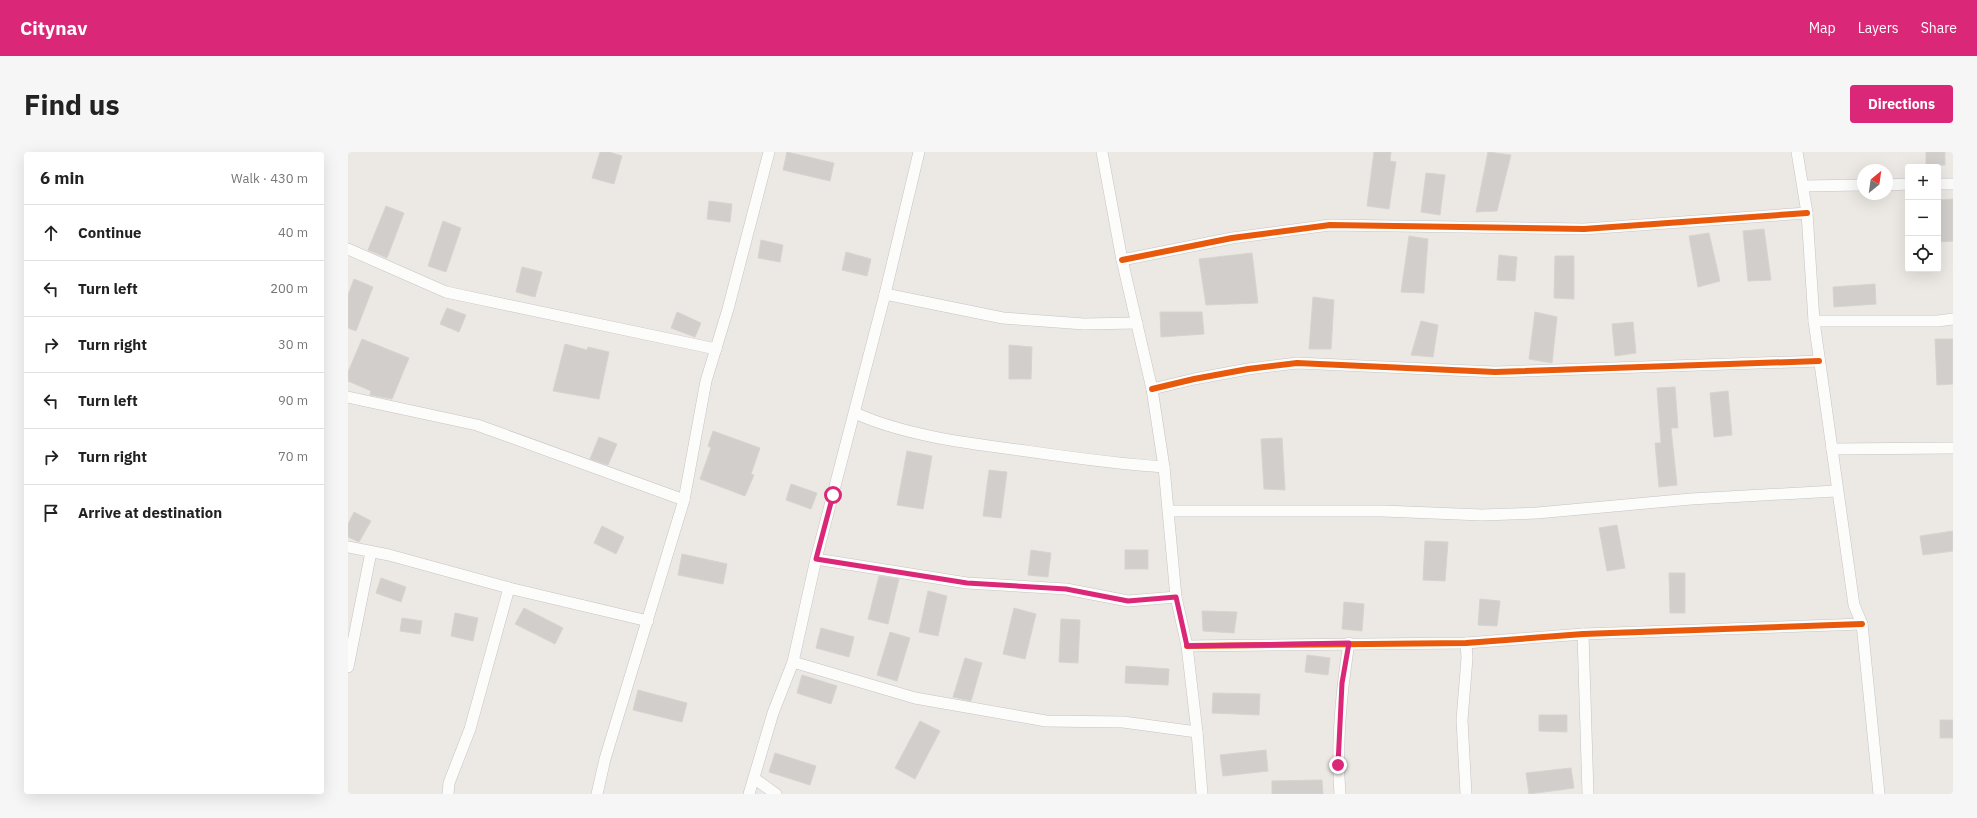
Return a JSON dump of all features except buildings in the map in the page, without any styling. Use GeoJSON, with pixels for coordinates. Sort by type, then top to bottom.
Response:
{"type":"FeatureCollection","features":[{"type":"Feature","properties":{"kind":"street"},"geometry":{"type":"LineString","coordinates":[[597,794],[605,759],[684,500],[706,381],[728,309],[769,152]]}},
{"type":"Feature","properties":{"kind":"street"},"geometry":{"type":"LineString","coordinates":[[749,794],[774,713],[793,662],[816,559],[886,294],[919,152]]}},
{"type":"Feature","properties":{"kind":"street"},"geometry":{"type":"LineString","coordinates":[[1102,152],[1122,260],[1152,389],[1169,510],[1176,597],[1187,646],[1197,732],[1202,794]]}},
{"type":"Feature","properties":{"kind":"street"},"geometry":{"type":"LineString","coordinates":[[1797,152],[1807,213],[1814,321],[1819,361],[1832,449],[1836,492],[1854,605],[1862,624],[1880,794]]}},
{"type":"Feature","properties":{"kind":"street"},"geometry":{"type":"LineString","coordinates":[[1893,185],[1905,184]]}},
{"type":"Feature","properties":{"kind":"street"},"geometry":{"type":"LineString","coordinates":[[1941,184],[1953,184]]}},
{"type":"Feature","properties":{"kind":"street"},"geometry":{"type":"LineString","coordinates":[[1803,186],[1857,185]]}},
{"type":"Feature","properties":{"kind":"street"},"geometry":{"type":"LineString","coordinates":[[1122,260],[1232,238],[1330,225],[1584,229],[1807,213]]}},
{"type":"Feature","properties":{"kind":"street"},"geometry":{"type":"LineString","coordinates":[[348,249],[446,292],[716,349]]}},
{"type":"Feature","properties":{"kind":"street"},"geometry":{"type":"LineString","coordinates":[[886,294],[1003,318],[1084,324],[1137,323]]}},
{"type":"Feature","properties":{"kind":"street"},"geometry":{"type":"LineString","coordinates":[[1814,321],[1938,321],[1953,319]]}},
{"type":"Feature","properties":{"kind":"street"},"geometry":{"type":"LineString","coordinates":[[1152,389],[1248,368],[1297,363],[1496,372],[1819,361]]}},
{"type":"Feature","properties":{"kind":"street"},"geometry":{"type":"LineString","coordinates":[[348,397],[477,425],[684,500]]}},
{"type":"Feature","properties":{"kind":"street"},"geometry":{"type":"LineString","coordinates":[[855,413],[879,424],[977,444],[1115,464],[1164,467]]}},
{"type":"Feature","properties":{"kind":"street"},"geometry":{"type":"LineString","coordinates":[[1832,449],[1953,448]]}},
{"type":"Feature","properties":{"kind":"street"},"geometry":{"type":"LineString","coordinates":[[1169,510],[1383,511],[1474,515],[1537,513],[1691,499],[1836,492]]}},
{"type":"Feature","properties":{"kind":"street"},"geometry":{"type":"LineString","coordinates":[[348,547],[431,565],[509,588],[648,621]]}},
{"type":"Feature","properties":{"kind":"street"},"geometry":{"type":"LineString","coordinates":[[348,667],[372,552]]}},
{"type":"Feature","properties":{"kind":"street"},"geometry":{"type":"LineString","coordinates":[[816,559],[967,583],[1066,589],[1128,601],[1176,597]]}},
{"type":"Feature","properties":{"kind":"street"},"geometry":{"type":"LineString","coordinates":[[448,794],[449,783],[470,729],[509,588]]}},
{"type":"Feature","properties":{"kind":"street"},"geometry":{"type":"LineString","coordinates":[[1187,646],[1349,643],[1466,643],[1583,634],[1862,624]]}},
{"type":"Feature","properties":{"kind":"street"},"geometry":{"type":"LineString","coordinates":[[1583,634],[1588,794]]}},
{"type":"Feature","properties":{"kind":"street"},"geometry":{"type":"LineString","coordinates":[[1340,794],[1338,765],[1342,690],[1349,643]]}},
{"type":"Feature","properties":{"kind":"street"},"geometry":{"type":"LineString","coordinates":[[1466,643],[1468,658],[1462,720],[1466,794]]}},
{"type":"Feature","properties":{"kind":"street"},"geometry":{"type":"LineString","coordinates":[[793,662],[915,698],[1046,721],[1123,722],[1197,732]]}},
{"type":"Feature","properties":{"kind":"street"},"geometry":{"type":"LineString","coordinates":[[754,779],[776,794]]}},
{"type":"Feature","properties":{"kind":"cycle path"},"geometry":{"type":"LineString","coordinates":[[1122,260],[1232,238],[1330,225],[1584,229],[1807,213]]}},
{"type":"Feature","properties":{"kind":"cycle path"},"geometry":{"type":"LineString","coordinates":[[1152,389],[1194,379],[1248,369],[1297,363],[1495,372],[1819,361]]}},
{"type":"Feature","properties":{"kind":"cycle path"},"geometry":{"type":"LineString","coordinates":[[1187,646],[1466,643],[1583,634],[1862,624]]}},
{"type":"Feature","properties":{"kind":"route"},"geometry":{"type":"LineString","coordinates":[[833,495],[816,559],[967,583],[1066,589],[1128,601],[1176,597],[1187,646],[1349,643],[1342,683],[1338,765]]}}]}
